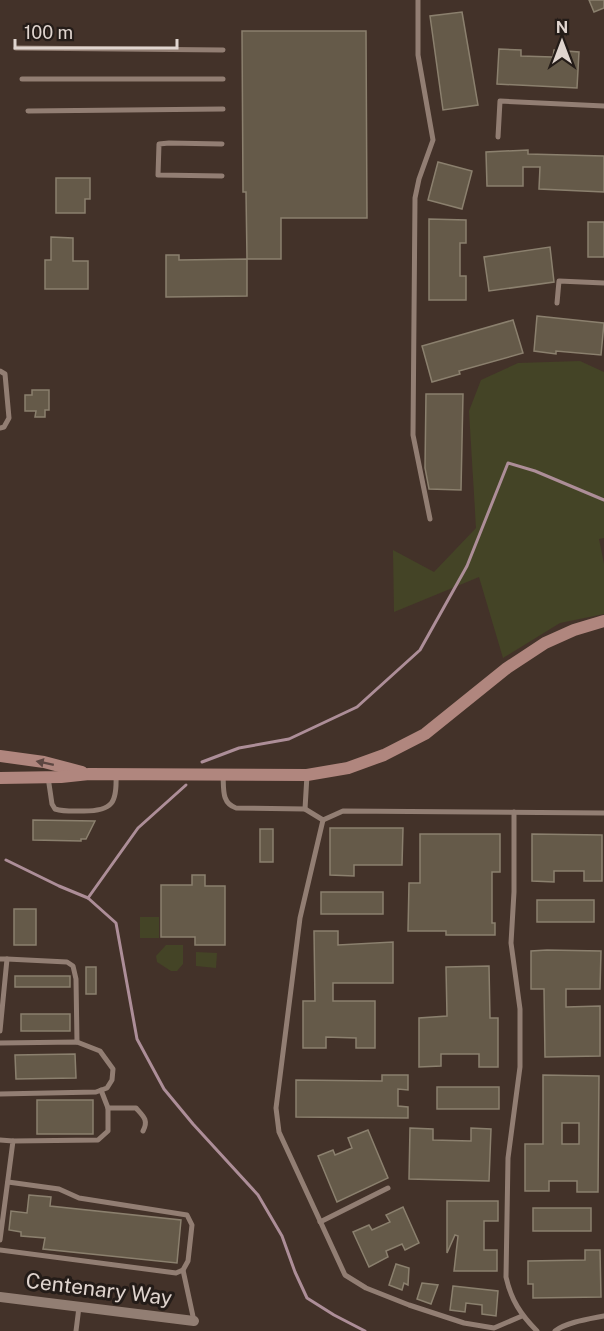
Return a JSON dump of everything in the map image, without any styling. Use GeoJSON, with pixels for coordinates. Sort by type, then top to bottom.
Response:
{"type":"FeatureCollection","features":[{"type":"Feature","properties":{"kind":"street"},"geometry":{"type":"LineString","coordinates":[[0,778],[89,774],[307,776],[348,768],[399,749],[425,734],[507,668],[537,648],[567,633],[604,621]]}},
{"type":"Feature","properties":{"kind":"street"},"geometry":{"type":"LineString","coordinates":[[0,756],[44,762],[89,774]]}},
{"type":"Feature","properties":{"kind":"street","name":"Centenary Way"},"geometry":{"type":"LineString","coordinates":[[0,1297],[194,1321]]}},
{"type":"Feature","properties":{"kind":"lane"},"geometry":{"type":"LineString","coordinates":[[418,0],[418,55],[432,140],[415,198],[413,435],[430,519]]}},
{"type":"Feature","properties":{"kind":"lane"},"geometry":{"type":"LineString","coordinates":[[16,48],[223,50]]}},
{"type":"Feature","properties":{"kind":"lane"},"geometry":{"type":"LineString","coordinates":[[22,79],[223,79]]}},
{"type":"Feature","properties":{"kind":"lane"},"geometry":{"type":"LineString","coordinates":[[498,137],[500,101],[604,106]]}},
{"type":"Feature","properties":{"kind":"lane"},"geometry":{"type":"LineString","coordinates":[[28,111],[223,109]]}},
{"type":"Feature","properties":{"kind":"lane"},"geometry":{"type":"LineString","coordinates":[[222,144],[169,142],[159,144],[158,175],[222,176]]}},
{"type":"Feature","properties":{"kind":"lane"},"geometry":{"type":"LineString","coordinates":[[557,303],[560,281],[604,283]]}},
{"type":"Feature","properties":{"kind":"lane"},"geometry":{"type":"LineString","coordinates":[[0,371],[5,374],[9,418],[4,427],[0,428]]}},
{"type":"Feature","properties":{"kind":"lane"},"geometry":{"type":"LineString","coordinates":[[48,777],[52,804],[55,809],[93,811],[102,810],[113,802],[116,774]]}},
{"type":"Feature","properties":{"kind":"lane"},"geometry":{"type":"LineString","coordinates":[[223,775],[225,800],[229,806],[305,809],[323,820]]}},
{"type":"Feature","properties":{"kind":"lane"},"geometry":{"type":"LineString","coordinates":[[305,809],[307,776]]}},
{"type":"Feature","properties":{"kind":"lane"},"geometry":{"type":"LineString","coordinates":[[323,820],[343,811],[604,813]]}},
{"type":"Feature","properties":{"kind":"lane"},"geometry":{"type":"LineString","coordinates":[[514,812],[514,892],[511,943],[520,1009],[520,1057],[508,1158],[506,1277],[510,1293],[522,1316],[537,1331]]}},
{"type":"Feature","properties":{"kind":"lane"},"geometry":{"type":"LineString","coordinates":[[323,820],[300,918],[276,1108],[279,1132],[345,1275],[366,1288],[464,1323],[494,1328],[522,1316]]}},
{"type":"Feature","properties":{"kind":"lane"},"geometry":{"type":"LineString","coordinates":[[0,959],[67,962],[73,966],[76,979],[77,1042]]}},
{"type":"Feature","properties":{"kind":"lane"},"geometry":{"type":"LineString","coordinates":[[0,1031],[8,959]]}},
{"type":"Feature","properties":{"kind":"lane"},"geometry":{"type":"LineString","coordinates":[[0,1043],[77,1042],[100,1051],[113,1069],[112,1080],[107,1088],[96,1092],[0,1094]]}},
{"type":"Feature","properties":{"kind":"lane"},"geometry":{"type":"LineString","coordinates":[[0,1140],[98,1140],[108,1131],[108,1108],[101,1090]]}},
{"type":"Feature","properties":{"kind":"lane"},"geometry":{"type":"LineString","coordinates":[[108,1108],[136,1108],[146,1119],[147,1125],[143,1131]]}},
{"type":"Feature","properties":{"kind":"lane"},"geometry":{"type":"LineString","coordinates":[[0,1240],[13,1141]]}},
{"type":"Feature","properties":{"kind":"lane"},"geometry":{"type":"LineString","coordinates":[[0,1250],[176,1273],[183,1270],[188,1261],[192,1225],[187,1215],[79,1198],[59,1189],[8,1182]]}},
{"type":"Feature","properties":{"kind":"lane"},"geometry":{"type":"LineString","coordinates":[[320,1222],[388,1188]]}},
{"type":"Feature","properties":{"kind":"lane"},"geometry":{"type":"LineString","coordinates":[[183,1270],[194,1321]]}},
{"type":"Feature","properties":{"kind":"lane"},"geometry":{"type":"LineString","coordinates":[[76,1331],[79,1306]]}},
{"type":"Feature","properties":{"kind":"lane"},"geometry":{"type":"LineString","coordinates":[[555,1331],[579,1322],[604,1317]]}},
{"type":"Feature","properties":{"kind":"shaded area"},"geometry":{"type":"Polygon","coordinates":[[[580,361],[604,372],[604,538],[599,539],[604,564],[604,614],[560,623],[503,658],[479,577],[394,612],[393,550],[434,572],[476,528],[469,411],[481,380],[518,363],[580,361]]]}},
{"type":"Feature","properties":{"kind":"shaded area"},"geometry":{"type":"Polygon","coordinates":[[[140,917],[159,917],[159,938],[140,938],[140,917]]]}},
{"type":"Feature","properties":{"kind":"shaded area"},"geometry":{"type":"Polygon","coordinates":[[[166,945],[183,945],[183,964],[177,971],[171,971],[157,962],[156,956],[166,945]]]}},
{"type":"Feature","properties":{"kind":"shaded area"},"geometry":{"type":"Polygon","coordinates":[[[196,952],[217,953],[216,968],[196,966],[196,952]]]}},
{"type":"Feature","properties":{"kind":"building"},"geometry":{"type":"Polygon","coordinates":[[[589,0],[604,0],[604,8],[594,12],[589,0]]]}},
{"type":"Feature","properties":{"kind":"building"},"geometry":{"type":"Polygon","coordinates":[[[462,12],[478,105],[443,110],[430,16],[462,12]]]}},
{"type":"Feature","properties":{"kind":"building"},"geometry":{"type":"Polygon","coordinates":[[[242,31],[366,31],[367,218],[281,218],[281,259],[247,259],[246,192],[243,192],[242,31]]]}},
{"type":"Feature","properties":{"kind":"building"},"geometry":{"type":"Polygon","coordinates":[[[499,49],[521,50],[521,56],[553,57],[554,50],[579,52],[577,88],[497,84],[499,49]]]}},
{"type":"Feature","properties":{"kind":"building"},"geometry":{"type":"Polygon","coordinates":[[[528,150],[528,154],[604,156],[604,192],[539,189],[540,167],[523,167],[523,186],[487,186],[486,152],[528,150]]]}},
{"type":"Feature","properties":{"kind":"building"},"geometry":{"type":"Polygon","coordinates":[[[438,162],[472,171],[462,209],[428,200],[438,162]]]}},
{"type":"Feature","properties":{"kind":"building"},"geometry":{"type":"Polygon","coordinates":[[[56,178],[90,178],[90,199],[85,199],[85,213],[56,213],[56,178]]]}},
{"type":"Feature","properties":{"kind":"building"},"geometry":{"type":"Polygon","coordinates":[[[429,219],[466,220],[466,243],[460,243],[460,276],[466,276],[466,300],[429,300],[429,219]]]}},
{"type":"Feature","properties":{"kind":"building"},"geometry":{"type":"Polygon","coordinates":[[[588,222],[604,222],[604,257],[588,257],[588,222]]]}},
{"type":"Feature","properties":{"kind":"building"},"geometry":{"type":"Polygon","coordinates":[[[51,237],[73,238],[73,261],[88,261],[88,289],[45,289],[45,260],[51,260],[51,237]]]}},
{"type":"Feature","properties":{"kind":"building"},"geometry":{"type":"Polygon","coordinates":[[[550,247],[554,282],[489,291],[484,257],[550,247]]]}},
{"type":"Feature","properties":{"kind":"building"},"geometry":{"type":"Polygon","coordinates":[[[166,255],[179,255],[179,260],[247,259],[247,296],[166,297],[166,255]]]}},
{"type":"Feature","properties":{"kind":"building"},"geometry":{"type":"Polygon","coordinates":[[[537,316],[604,323],[601,355],[534,351],[537,316]]]}},
{"type":"Feature","properties":{"kind":"building"},"geometry":{"type":"Polygon","coordinates":[[[513,320],[523,353],[459,371],[460,374],[432,382],[422,346],[513,320]]]}},
{"type":"Feature","properties":{"kind":"building"},"geometry":{"type":"Polygon","coordinates":[[[32,390],[49,390],[49,410],[45,410],[45,417],[35,417],[36,411],[25,411],[25,395],[32,395],[32,390]]]}},
{"type":"Feature","properties":{"kind":"building"},"geometry":{"type":"Polygon","coordinates":[[[426,394],[463,394],[461,490],[429,489],[425,468],[426,394]]]}},
{"type":"Feature","properties":{"kind":"building"},"geometry":{"type":"Polygon","coordinates":[[[33,820],[95,821],[86,839],[81,839],[81,841],[33,840],[33,820]]]}},
{"type":"Feature","properties":{"kind":"building"},"geometry":{"type":"Polygon","coordinates":[[[330,828],[403,828],[402,865],[354,865],[354,876],[330,875],[330,828]]]}},
{"type":"Feature","properties":{"kind":"building"},"geometry":{"type":"Polygon","coordinates":[[[260,829],[273,829],[273,862],[260,862],[260,829]]]}},
{"type":"Feature","properties":{"kind":"building"},"geometry":{"type":"Polygon","coordinates":[[[420,834],[500,834],[500,872],[492,872],[492,923],[495,923],[495,935],[446,935],[446,931],[408,931],[409,883],[420,883],[420,834]]]}},
{"type":"Feature","properties":{"kind":"building"},"geometry":{"type":"Polygon","coordinates":[[[532,834],[602,835],[602,881],[584,881],[584,871],[554,871],[554,882],[532,881],[532,834]]]}},
{"type":"Feature","properties":{"kind":"building"},"geometry":{"type":"Polygon","coordinates":[[[192,875],[205,875],[205,886],[225,886],[225,945],[195,945],[195,937],[161,937],[161,885],[192,885],[192,875]]]}},
{"type":"Feature","properties":{"kind":"building"},"geometry":{"type":"Polygon","coordinates":[[[321,892],[383,892],[383,914],[321,914],[321,892]]]}},
{"type":"Feature","properties":{"kind":"building"},"geometry":{"type":"Polygon","coordinates":[[[537,900],[594,900],[594,922],[537,922],[537,900]]]}},
{"type":"Feature","properties":{"kind":"building"},"geometry":{"type":"Polygon","coordinates":[[[14,909],[36,909],[36,945],[14,945],[14,909]]]}},
{"type":"Feature","properties":{"kind":"building"},"geometry":{"type":"Polygon","coordinates":[[[314,931],[338,931],[338,945],[393,942],[393,983],[333,983],[333,1001],[375,1001],[375,1048],[356,1048],[356,1038],[326,1037],[326,1048],[303,1048],[303,1001],[315,1001],[314,931]]]}},
{"type":"Feature","properties":{"kind":"building"},"geometry":{"type":"Polygon","coordinates":[[[531,951],[601,951],[600,989],[566,989],[566,1007],[600,1006],[600,1056],[545,1057],[544,989],[531,989],[531,951]]]}},
{"type":"Feature","properties":{"kind":"building"},"geometry":{"type":"Polygon","coordinates":[[[489,966],[490,1018],[498,1018],[498,1067],[479,1067],[479,1054],[441,1054],[441,1066],[419,1067],[419,1018],[447,1016],[446,967],[489,966]]]}},
{"type":"Feature","properties":{"kind":"building"},"geometry":{"type":"Polygon","coordinates":[[[86,967],[96,967],[96,994],[86,994],[86,967]]]}},
{"type":"Feature","properties":{"kind":"building"},"geometry":{"type":"Polygon","coordinates":[[[15,976],[70,976],[70,987],[15,987],[15,976]]]}},
{"type":"Feature","properties":{"kind":"building"},"geometry":{"type":"Polygon","coordinates":[[[21,1014],[70,1014],[70,1031],[21,1031],[21,1014]]]}},
{"type":"Feature","properties":{"kind":"building"},"geometry":{"type":"Polygon","coordinates":[[[75,1054],[76,1078],[16,1079],[15,1055],[75,1054]]]}},
{"type":"Feature","properties":{"kind":"building"},"geometry":{"type":"Polygon","coordinates":[[[382,1075],[408,1075],[408,1090],[398,1089],[398,1106],[408,1107],[408,1118],[296,1117],[296,1080],[382,1081],[382,1075]]]}},
{"type":"Feature","properties":{"kind":"building"},"geometry":{"type":"Polygon","coordinates":[[[543,1075],[599,1076],[598,1192],[577,1192],[577,1181],[549,1181],[549,1191],[525,1191],[525,1144],[543,1144],[543,1075]],[[562,1123],[562,1144],[579,1144],[579,1123],[562,1123]]]}},
{"type":"Feature","properties":{"kind":"building"},"geometry":{"type":"Polygon","coordinates":[[[437,1087],[499,1087],[499,1109],[437,1109],[437,1087]]]}},
{"type":"Feature","properties":{"kind":"building"},"geometry":{"type":"Polygon","coordinates":[[[37,1100],[93,1100],[93,1134],[37,1134],[37,1100]]]}},
{"type":"Feature","properties":{"kind":"building"},"geometry":{"type":"Polygon","coordinates":[[[410,1128],[433,1129],[433,1140],[471,1141],[471,1128],[491,1129],[489,1181],[409,1179],[410,1128]]]}},
{"type":"Feature","properties":{"kind":"building"},"geometry":{"type":"Polygon","coordinates":[[[368,1130],[388,1178],[337,1202],[318,1156],[333,1150],[335,1155],[352,1148],[348,1138],[368,1130]]]}},
{"type":"Feature","properties":{"kind":"building"},"geometry":{"type":"Polygon","coordinates":[[[29,1195],[51,1197],[50,1206],[181,1220],[177,1263],[43,1249],[45,1238],[21,1236],[21,1232],[9,1230],[11,1211],[27,1213],[29,1195]]]}},
{"type":"Feature","properties":{"kind":"building"},"geometry":{"type":"Polygon","coordinates":[[[447,1201],[498,1201],[498,1221],[484,1221],[484,1250],[497,1250],[497,1271],[454,1271],[458,1236],[455,1235],[447,1253],[447,1201]]]}},
{"type":"Feature","properties":{"kind":"building"},"geometry":{"type":"Polygon","coordinates":[[[403,1207],[419,1243],[405,1250],[402,1244],[386,1251],[388,1257],[369,1267],[353,1232],[369,1225],[372,1230],[390,1222],[386,1215],[403,1207]]]}},
{"type":"Feature","properties":{"kind":"building"},"geometry":{"type":"Polygon","coordinates":[[[533,1208],[591,1208],[591,1231],[533,1231],[533,1208]]]}},
{"type":"Feature","properties":{"kind":"building"},"geometry":{"type":"Polygon","coordinates":[[[585,1250],[600,1250],[601,1297],[533,1298],[533,1284],[528,1284],[528,1261],[585,1260],[585,1250]]]}},
{"type":"Feature","properties":{"kind":"building"},"geometry":{"type":"Polygon","coordinates":[[[396,1264],[409,1268],[408,1285],[404,1283],[402,1290],[389,1285],[396,1264]]]}},
{"type":"Feature","properties":{"kind":"building"},"geometry":{"type":"Polygon","coordinates":[[[422,1283],[438,1285],[431,1304],[417,1299],[422,1283]]]}},
{"type":"Feature","properties":{"kind":"building"},"geometry":{"type":"Polygon","coordinates":[[[453,1286],[498,1291],[496,1316],[482,1314],[482,1305],[466,1303],[465,1312],[450,1310],[453,1286]]]}},
{"type":"Feature","properties":{"kind":"waterway"},"geometry":{"type":"LineString","coordinates":[[202,762],[239,748],[289,739],[357,707],[420,650],[467,566],[508,463],[535,471],[604,500]]}},
{"type":"Feature","properties":{"kind":"waterway"},"geometry":{"type":"LineString","coordinates":[[88,898],[138,828],[186,785]]}},
{"type":"Feature","properties":{"kind":"waterway"},"geometry":{"type":"LineString","coordinates":[[6,860],[88,898],[116,923],[137,1039],[164,1089],[258,1195],[282,1236],[307,1298],[365,1331]]}}]}
